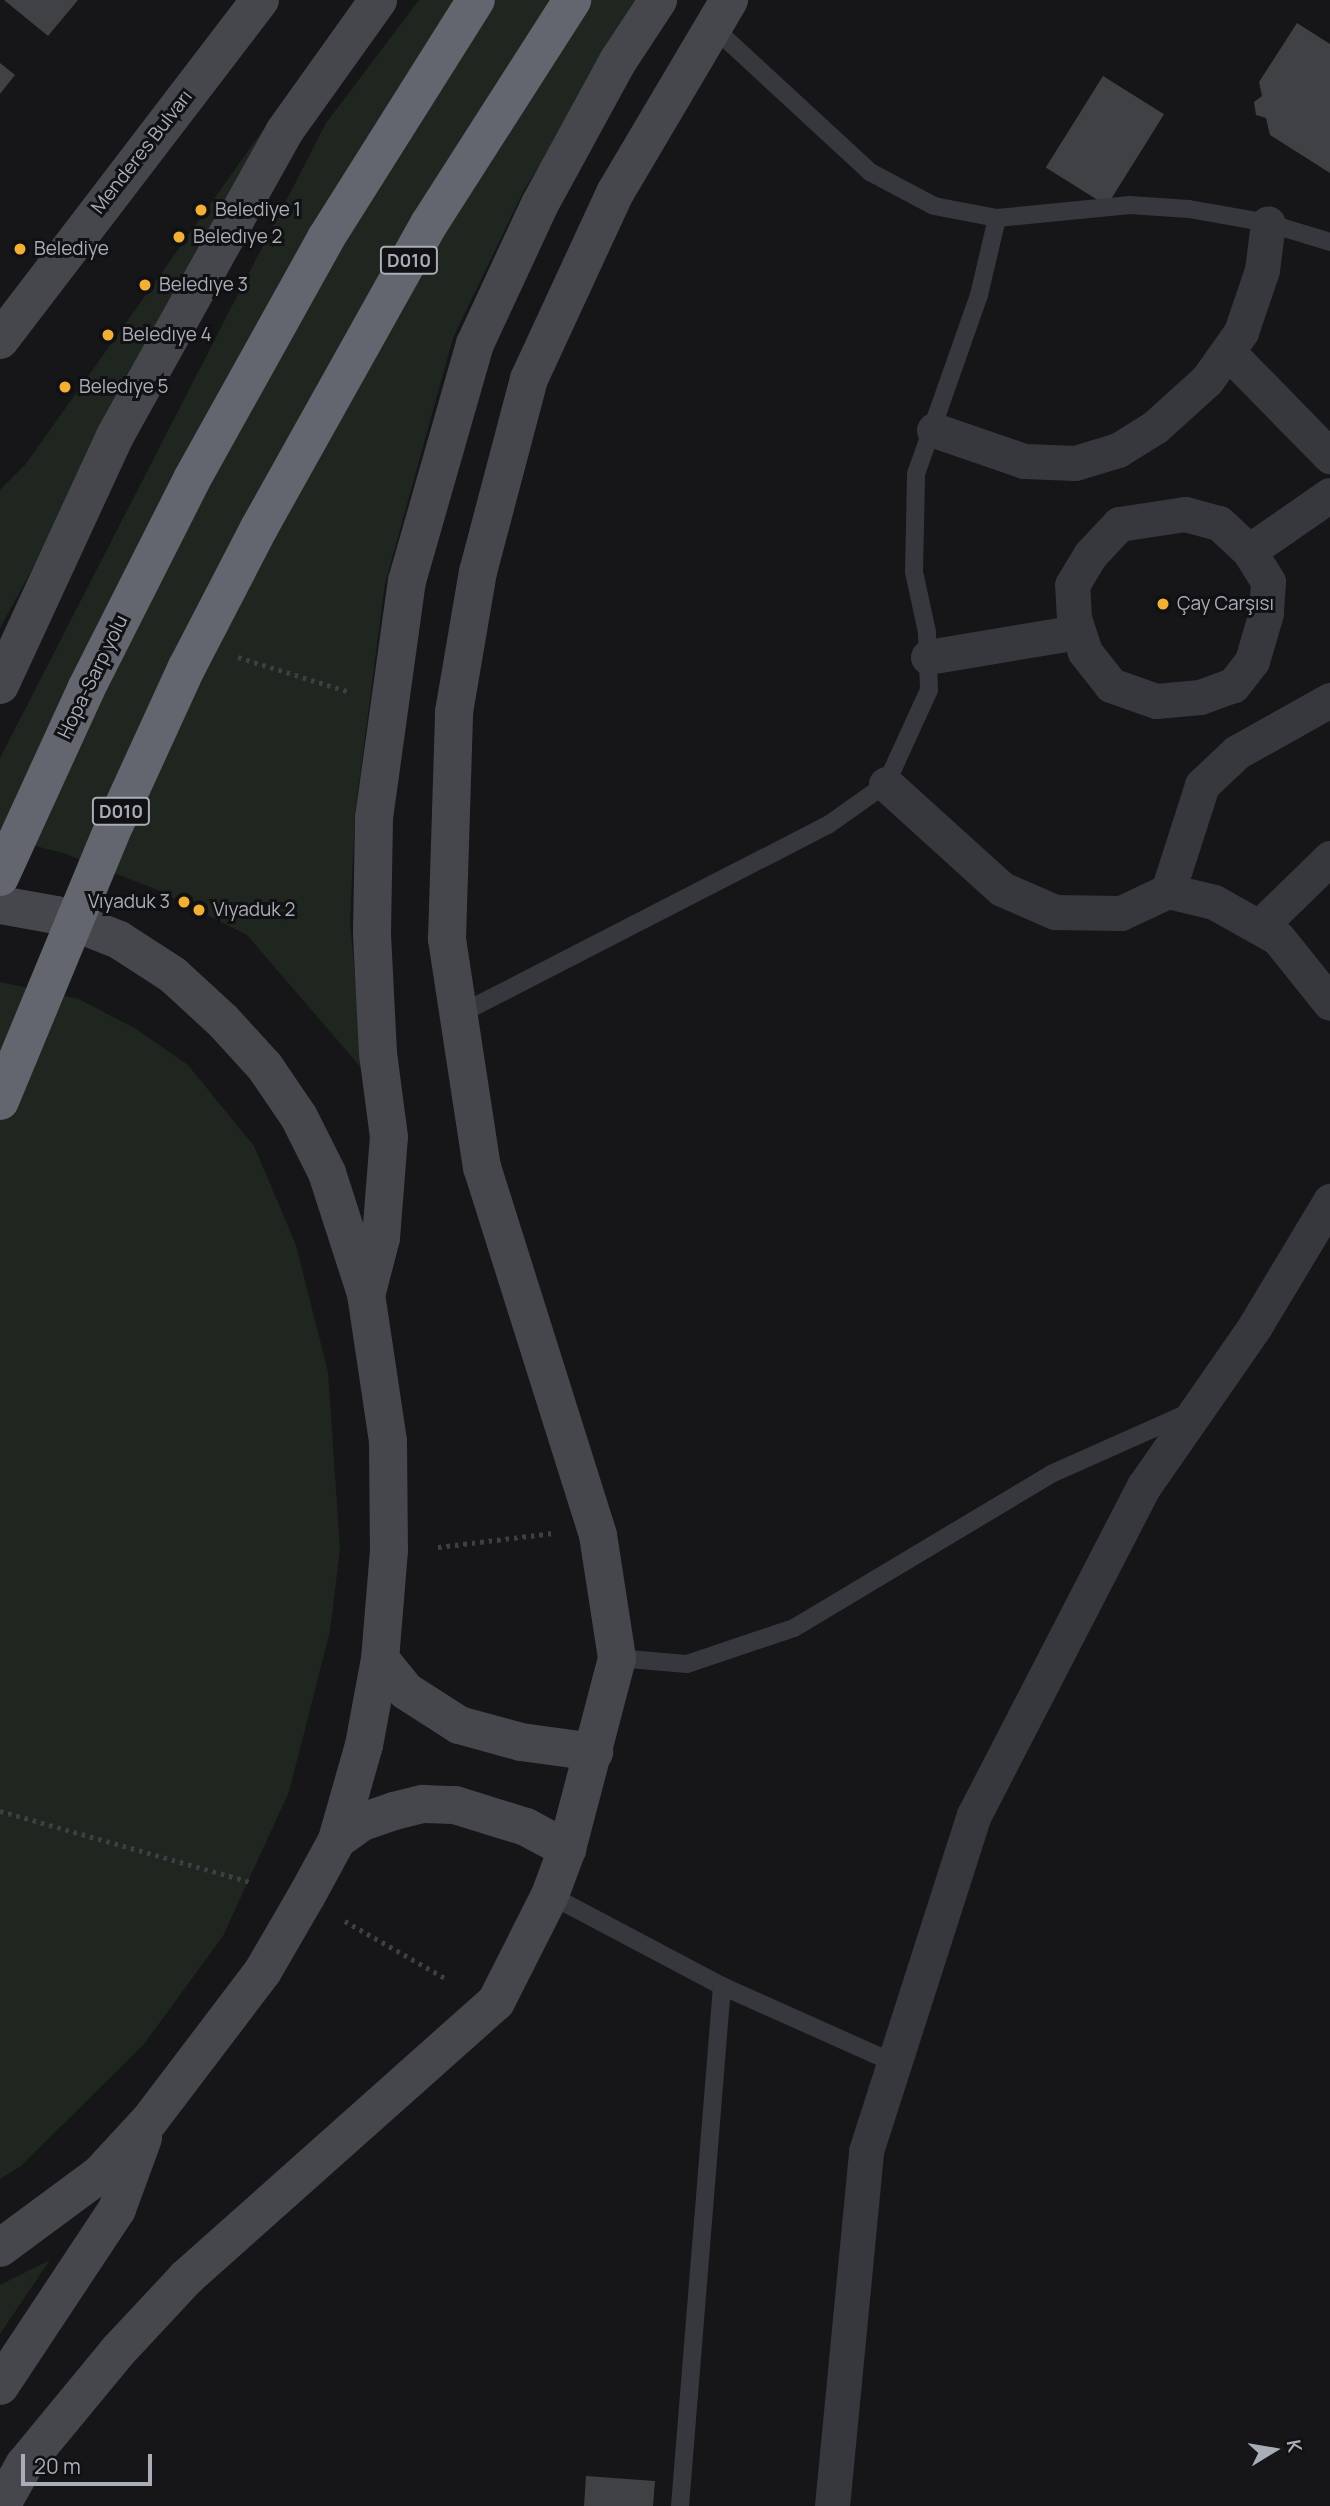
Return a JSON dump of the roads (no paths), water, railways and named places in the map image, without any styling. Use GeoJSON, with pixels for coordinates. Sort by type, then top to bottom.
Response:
{"type":"FeatureCollection","features":[{"type":"Feature","properties":{"kind":"highway","name":"Hopa-Sarp yolu"},"geometry":{"type":"LineString","coordinates":[[0,877],[86,689],[192,479],[326,238],[476,0]]}},
{"type":"Feature","properties":{"kind":"highway","name":"D010"},"geometry":{"type":"LineString","coordinates":[[0,1101],[115,824],[187,667],[259,528],[429,224],[572,0]]}},
{"type":"Feature","properties":{"kind":"main road","name":"Menderes Bulvarı"},"geometry":{"type":"LineString","coordinates":[[0,340],[260,0]]}},
{"type":"Feature","properties":{"kind":"main road"},"geometry":{"type":"LineString","coordinates":[[0,685],[122,424],[284,132],[378,0]]}},
{"type":"Feature","properties":{"kind":"main road"},"geometry":{"type":"LineString","coordinates":[[366,1294],[381,1238],[389,1149],[372,933],[374,818],[407,581],[475,344],[540,204],[618,61],[658,0]]}},
{"type":"Feature","properties":{"kind":"main road"},"geometry":{"type":"LineString","coordinates":[[1,2506],[24,2465],[118,2351],[186,2278],[496,2002],[550,1895],[567,1849],[617,1658],[598,1535],[482,1168],[447,939],[454,712],[482,559],[529,379],[615,193],[721,13]]}},
{"type":"Feature","properties":{"kind":"main road"},"geometry":{"type":"LineString","coordinates":[[0,905],[56,915],[119,940],[173,975],[223,1021],[265,1067],[299,1117],[327,1173],[366,1294],[388,1440],[389,1550],[380,1659],[364,1745],[337,1840],[263,1971],[149,2121],[100,2174],[0,2248]]}},
{"type":"Feature","properties":{"kind":"main road"},"geometry":{"type":"LineString","coordinates":[[380,1659],[406,1691],[459,1725],[522,1742],[594,1752]]}},
{"type":"Feature","properties":{"kind":"main road"},"geometry":{"type":"LineString","coordinates":[[337,1840],[362,1822],[394,1811],[422,1804],[454,1805],[526,1827],[567,1849]]}},
{"type":"Feature","properties":{"kind":"main road"},"geometry":{"type":"LineString","coordinates":[[0,2386],[117,2208],[149,2121]]}},
{"type":"Feature","properties":{"kind":"street"},"geometry":{"type":"LineString","coordinates":[[934,430],[1024,461],[1076,463],[1118,450],[1155,426],[1207,380],[1228,352],[1241,332],[1262,270],[1268,223]]}},
{"type":"Feature","properties":{"kind":"street"},"geometry":{"type":"LineString","coordinates":[[1228,352],[1330,456]]}},
{"type":"Feature","properties":{"kind":"street"},"geometry":{"type":"LineString","coordinates":[[1249,551],[1330,495]]}},
{"type":"Feature","properties":{"kind":"street"},"geometry":{"type":"LineString","coordinates":[[1185,514],[1219,523],[1249,551],[1268,582],[1266,613],[1252,661],[1233,685],[1200,697],[1156,701],[1111,685],[1085,652],[1078,632],[1072,585],[1090,555],[1119,524],[1185,514]]}},
{"type":"Feature","properties":{"kind":"street"},"geometry":{"type":"LineString","coordinates":[[928,657],[1078,632]]}},
{"type":"Feature","properties":{"kind":"street"},"geometry":{"type":"LineString","coordinates":[[1168,891],[1202,785],[1237,752],[1330,700]]}},
{"type":"Feature","properties":{"kind":"street"},"geometry":{"type":"LineString","coordinates":[[886,784],[1002,889],[1055,912],[1121,913],[1168,891],[1214,902],[1278,938],[1330,1003]]}},
{"type":"Feature","properties":{"kind":"street"},"geometry":{"type":"LineString","coordinates":[[1259,927],[1330,858]]}},
{"type":"Feature","properties":{"kind":"street"},"geometry":{"type":"LineString","coordinates":[[832,2506],[866,2151],[974,1815],[1144,1486],[1255,1326],[1330,1202]]}},
{"type":"Feature","properties":{"kind":"lane"},"geometry":{"type":"LineString","coordinates":[[721,13],[870,172],[934,206],[997,218],[1130,205],[1268,223],[1330,242]]}},
{"type":"Feature","properties":{"kind":"lane"},"geometry":{"type":"LineString","coordinates":[[458,1014],[828,825],[886,784],[929,690],[928,657],[914,572],[916,486],[979,295],[997,218]]}},
{"type":"Feature","properties":{"kind":"lane"},"geometry":{"type":"LineString","coordinates":[[617,1658],[687,1664],[794,1628],[1051,1474],[1198,1409]]}},
{"type":"Feature","properties":{"kind":"lane"},"geometry":{"type":"LineString","coordinates":[[550,1895],[722,1986],[894,2063]]}},
{"type":"Feature","properties":{"kind":"lane"},"geometry":{"type":"LineString","coordinates":[[680,2506],[722,1986]]}},
{"type":"Feature","properties":{"kind":"place","name":"Belediye 1"},"geometry":{"type":"Point","coordinates":[201,210]}},
{"type":"Feature","properties":{"kind":"place","name":"Beledıye 2"},"geometry":{"type":"Point","coordinates":[179,237]}},
{"type":"Feature","properties":{"kind":"place","name":"Belediye"},"geometry":{"type":"Point","coordinates":[20,249]}},
{"type":"Feature","properties":{"kind":"place","name":"Beledıye 3"},"geometry":{"type":"Point","coordinates":[145,285]}},
{"type":"Feature","properties":{"kind":"place","name":"Beledıye 4"},"geometry":{"type":"Point","coordinates":[108,335]}},
{"type":"Feature","properties":{"kind":"place","name":"Beledıye 5"},"geometry":{"type":"Point","coordinates":[65,387]}},
{"type":"Feature","properties":{"kind":"place","name":"Çay Carşısı"},"geometry":{"type":"Point","coordinates":[1163,604]}},
{"type":"Feature","properties":{"kind":"place","name":"Vıyaduk 3"},"geometry":{"type":"Point","coordinates":[184,902]}},
{"type":"Feature","properties":{"kind":"place","name":"Vıyaduk 2"},"geometry":{"type":"Point","coordinates":[199,910]}}]}
